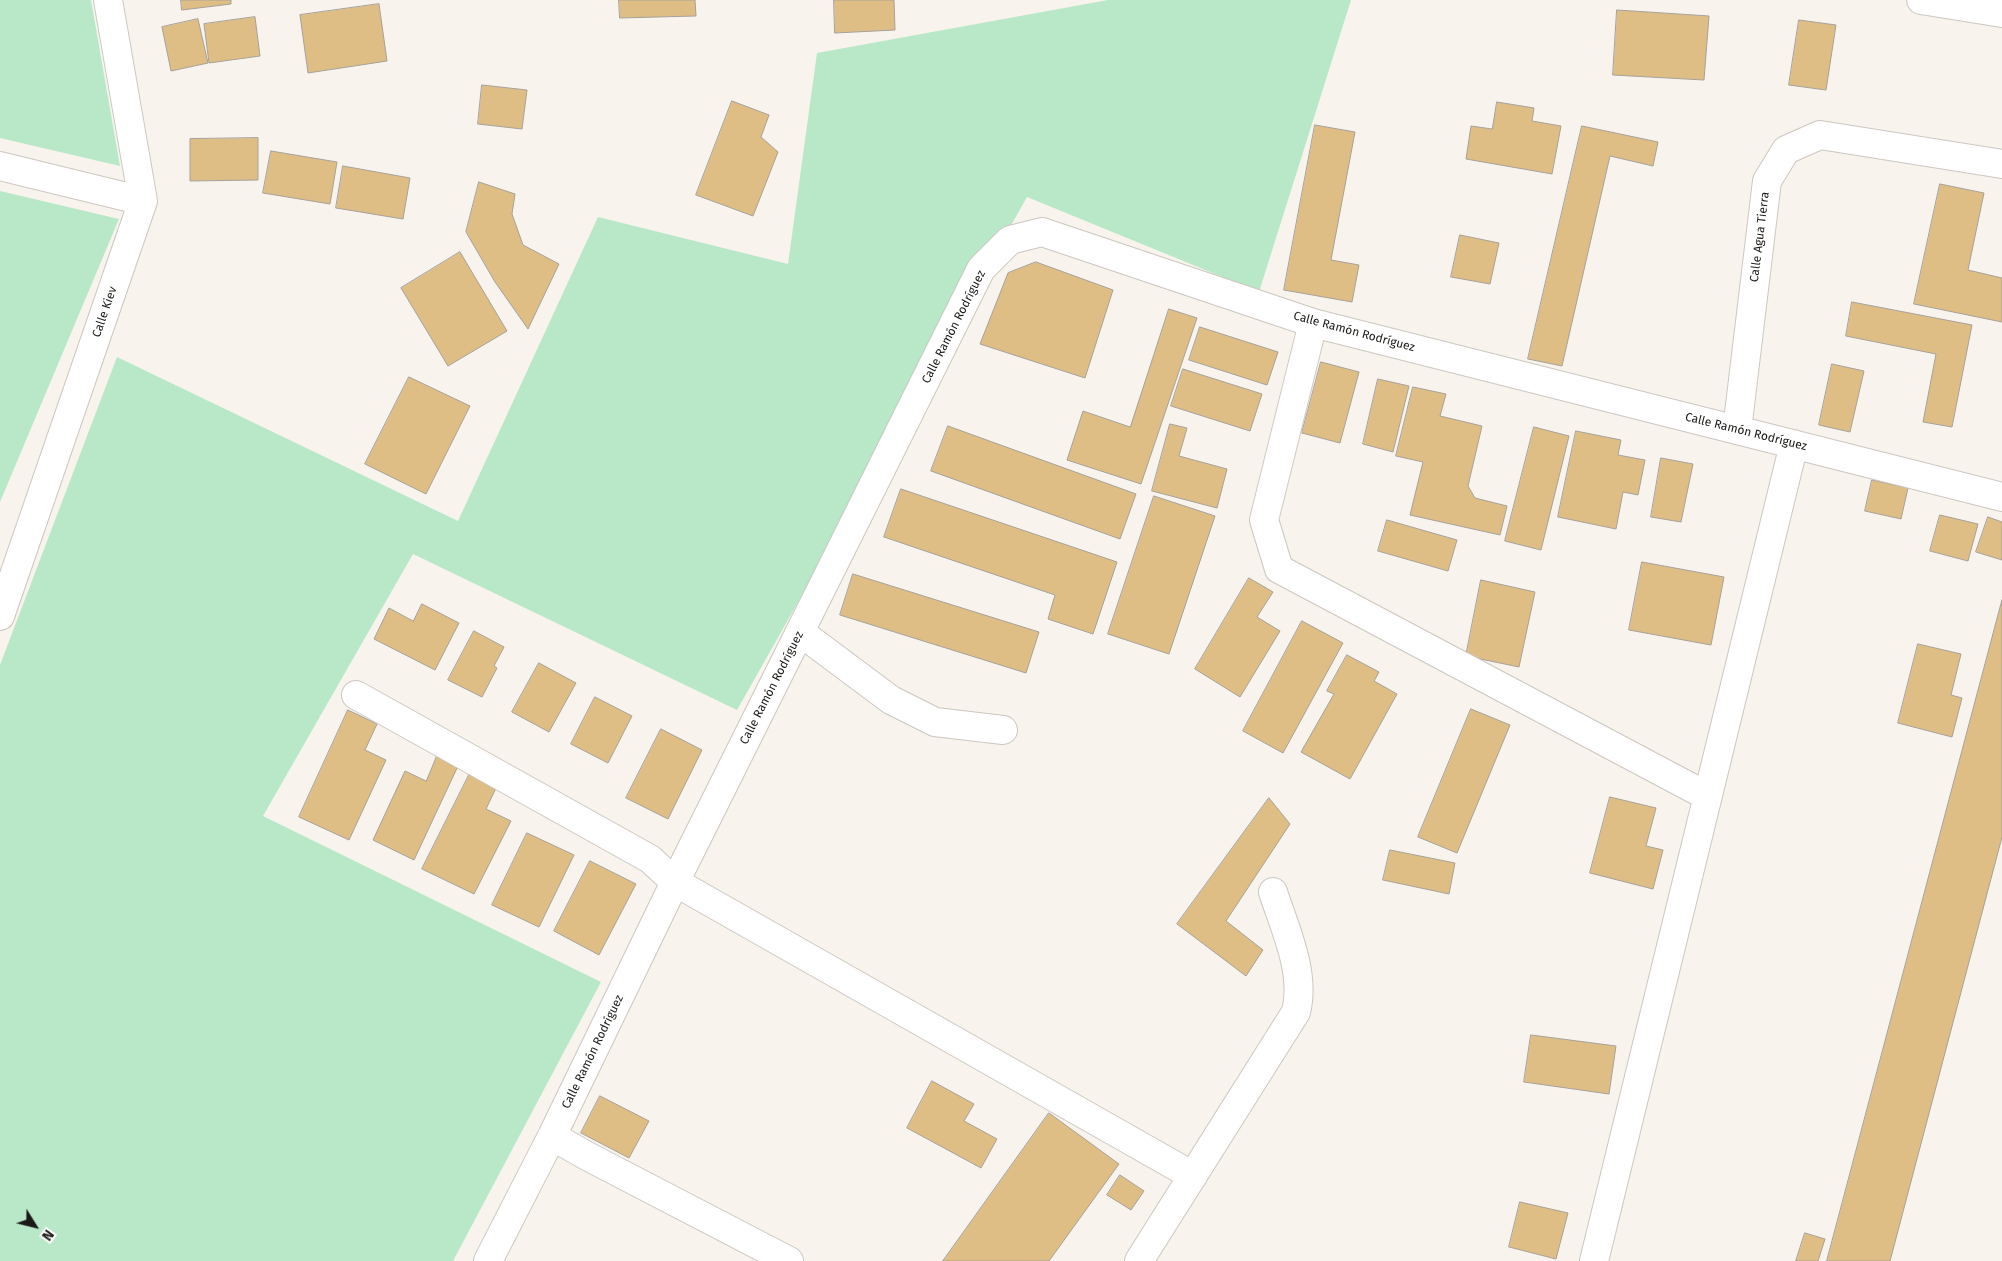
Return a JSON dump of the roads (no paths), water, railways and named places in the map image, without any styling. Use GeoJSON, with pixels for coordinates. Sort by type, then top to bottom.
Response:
{"type":"FeatureCollection","features":[{"type":"Feature","properties":{"kind":"street","name":"Calle Kiev"},"geometry":{"type":"LineString","coordinates":[[0,616],[143,201],[108,0]]}},
{"type":"Feature","properties":{"kind":"street"},"geometry":{"type":"LineString","coordinates":[[1921,0],[2002,13]]}},
{"type":"Feature","properties":{"kind":"street","name":"Calle Agua Tierra"},"geometry":{"type":"LineString","coordinates":[[1737,430],[1768,181],[1786,150],[1820,136],[2002,164]]}},
{"type":"Feature","properties":{"kind":"street"},"geometry":{"type":"LineString","coordinates":[[0,166],[143,201]]}},
{"type":"Feature","properties":{"kind":"street","name":"Calle Ramón Rodríguez"},"geometry":{"type":"LineString","coordinates":[[488,1261],[552,1136],[675,882],[981,269],[1010,240],[1042,232],[1312,323],[2002,497]]}},
{"type":"Feature","properties":{"kind":"street"},"geometry":{"type":"LineString","coordinates":[[1312,323],[1264,520],[1279,569],[1707,796]]}},
{"type":"Feature","properties":{"kind":"street"},"geometry":{"type":"LineString","coordinates":[[1594,1261],[1794,444]]}},
{"type":"Feature","properties":{"kind":"street"},"geometry":{"type":"LineString","coordinates":[[800,632],[891,700],[935,722],[1003,730]]}},
{"type":"Feature","properties":{"kind":"street"},"geometry":{"type":"LineString","coordinates":[[356,695],[650,859],[675,882],[1193,1176]]}},
{"type":"Feature","properties":{"kind":"street"},"geometry":{"type":"LineString","coordinates":[[1139,1261],[1296,1012],[1300,996],[1299,980],[1273,892]]}},
{"type":"Feature","properties":{"kind":"street"},"geometry":{"type":"LineString","coordinates":[[552,1136],[789,1261]]}}]}
